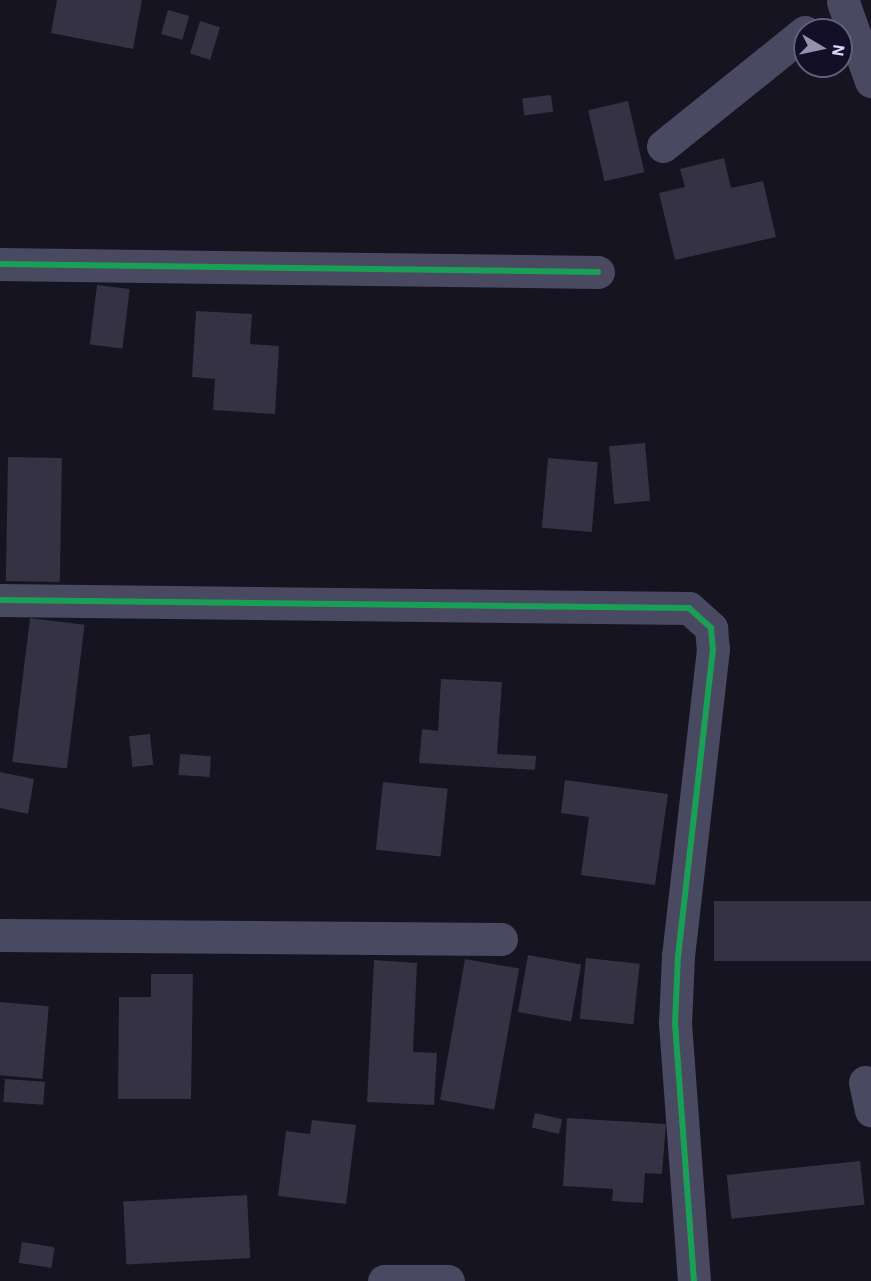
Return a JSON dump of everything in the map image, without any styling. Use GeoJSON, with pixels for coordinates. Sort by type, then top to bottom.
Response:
{"type":"FeatureCollection","features":[{"type":"Feature","properties":{"kind":"street"},"geometry":{"type":"LineString","coordinates":[[822,18],[844,1],[871,81]]}},
{"type":"Feature","properties":{"kind":"street"},"geometry":{"type":"LineString","coordinates":[[663,146],[793,41]]}},
{"type":"Feature","properties":{"kind":"street"},"geometry":{"type":"LineString","coordinates":[[0,264],[598,272]]}},
{"type":"Feature","properties":{"kind":"street"},"geometry":{"type":"LineString","coordinates":[[0,600],[689,608],[711,628],[713,649],[678,955],[675,1023],[694,1281]]}},
{"type":"Feature","properties":{"kind":"street"},"geometry":{"type":"LineString","coordinates":[[0,935],[501,939]]}},
{"type":"Feature","properties":{"kind":"street"},"geometry":{"type":"LineString","coordinates":[[384,1281],[448,1281]]}},
{"type":"Feature","properties":{"kind":"building"},"geometry":{"type":"Polygon","coordinates":[[[57,0],[142,0],[133,49],[51,33],[57,0]]]}},
{"type":"Feature","properties":{"kind":"building"},"geometry":{"type":"Polygon","coordinates":[[[168,10],[189,16],[182,40],[161,34],[168,10]]]}},
{"type":"Feature","properties":{"kind":"building"},"geometry":{"type":"Polygon","coordinates":[[[200,21],[220,27],[210,60],[190,54],[200,21]]]}},
{"type":"Feature","properties":{"kind":"building"},"geometry":{"type":"Polygon","coordinates":[[[551,95],[553,112],[524,115],[522,99],[551,95]]]}},
{"type":"Feature","properties":{"kind":"building"},"geometry":{"type":"Polygon","coordinates":[[[628,101],[644,172],[604,181],[588,110],[628,101]]]}},
{"type":"Feature","properties":{"kind":"building"},"geometry":{"type":"Polygon","coordinates":[[[724,158],[731,188],[763,181],[776,237],[675,260],[659,193],[685,187],[680,169],[724,158]]]}},
{"type":"Feature","properties":{"kind":"building"},"geometry":{"type":"Polygon","coordinates":[[[97,285],[130,289],[122,349],[90,345],[97,285]]]}},
{"type":"Feature","properties":{"kind":"building"},"geometry":{"type":"Polygon","coordinates":[[[196,311],[252,314],[250,344],[279,346],[275,414],[213,410],[215,379],[192,377],[196,311]]]}},
{"type":"Feature","properties":{"kind":"building"},"geometry":{"type":"Polygon","coordinates":[[[645,443],[650,501],[614,504],[609,446],[645,443]]]}},
{"type":"Feature","properties":{"kind":"building"},"geometry":{"type":"Polygon","coordinates":[[[8,457],[62,458],[60,582],[6,581],[8,457]]]}},
{"type":"Feature","properties":{"kind":"building"},"geometry":{"type":"Polygon","coordinates":[[[548,458],[598,462],[592,532],[542,528],[548,458]]]}},
{"type":"Feature","properties":{"kind":"building"},"geometry":{"type":"Polygon","coordinates":[[[30,618],[85,625],[67,769],[12,762],[30,618]]]}},
{"type":"Feature","properties":{"kind":"building"},"geometry":{"type":"Polygon","coordinates":[[[441,679],[502,682],[497,754],[536,756],[535,770],[419,763],[422,729],[438,731],[441,679]]]}},
{"type":"Feature","properties":{"kind":"building"},"geometry":{"type":"Polygon","coordinates":[[[150,734],[153,765],[132,767],[129,736],[150,734]]]}},
{"type":"Feature","properties":{"kind":"building"},"geometry":{"type":"Polygon","coordinates":[[[180,754],[211,756],[209,777],[179,775],[180,754]]]}},
{"type":"Feature","properties":{"kind":"building"},"geometry":{"type":"Polygon","coordinates":[[[0,772],[34,779],[28,814],[0,808],[0,772]]]}},
{"type":"Feature","properties":{"kind":"building"},"geometry":{"type":"Polygon","coordinates":[[[565,780],[668,794],[655,885],[581,875],[589,817],[561,813],[565,780]]]}},
{"type":"Feature","properties":{"kind":"building"},"geometry":{"type":"Polygon","coordinates":[[[383,782],[448,789],[441,856],[376,850],[383,782]]]}},
{"type":"Feature","properties":{"kind":"building"},"geometry":{"type":"Polygon","coordinates":[[[714,901],[871,901],[871,961],[714,961],[714,901]]]}},
{"type":"Feature","properties":{"kind":"building"},"geometry":{"type":"Polygon","coordinates":[[[528,955],[581,964],[571,1021],[518,1012],[528,955]]]}},
{"type":"Feature","properties":{"kind":"building"},"geometry":{"type":"Polygon","coordinates":[[[586,958],[640,964],[633,1024],[580,1019],[586,958]]]}},
{"type":"Feature","properties":{"kind":"building"},"geometry":{"type":"Polygon","coordinates":[[[465,959],[519,969],[494,1109],[440,1100],[465,959]]]}},
{"type":"Feature","properties":{"kind":"building"},"geometry":{"type":"Polygon","coordinates":[[[374,960],[417,963],[413,1052],[437,1053],[434,1105],[367,1102],[374,960]]]}},
{"type":"Feature","properties":{"kind":"building"},"geometry":{"type":"Polygon","coordinates":[[[151,974],[193,974],[191,1099],[118,1099],[119,997],[151,997],[151,974]]]}},
{"type":"Feature","properties":{"kind":"building"},"geometry":{"type":"Polygon","coordinates":[[[0,1002],[49,1006],[42,1079],[0,1075],[0,1002]]]}},
{"type":"Feature","properties":{"kind":"building"},"geometry":{"type":"Polygon","coordinates":[[[5,1079],[45,1082],[43,1105],[3,1102],[5,1079]]]}},
{"type":"Feature","properties":{"kind":"building"},"geometry":{"type":"Polygon","coordinates":[[[535,1113],[562,1119],[559,1134],[532,1128],[535,1113]]]}},
{"type":"Feature","properties":{"kind":"building"},"geometry":{"type":"Polygon","coordinates":[[[567,1118],[666,1124],[662,1174],[645,1173],[643,1203],[612,1201],[613,1189],[563,1186],[567,1118]]]}},
{"type":"Feature","properties":{"kind":"building"},"geometry":{"type":"Polygon","coordinates":[[[312,1120],[356,1125],[346,1204],[278,1196],[286,1131],[310,1134],[312,1120]]]}},
{"type":"Feature","properties":{"kind":"building"},"geometry":{"type":"Polygon","coordinates":[[[860,1161],[865,1205],[731,1219],[727,1175],[860,1161]]]}},
{"type":"Feature","properties":{"kind":"building"},"geometry":{"type":"Polygon","coordinates":[[[247,1195],[250,1258],[126,1264],[123,1201],[247,1195]]]}},
{"type":"Feature","properties":{"kind":"building"},"geometry":{"type":"Polygon","coordinates":[[[22,1242],[55,1247],[51,1268],[19,1263],[22,1242]]]}},
{"type":"Feature","properties":{"kind":"cycle path"},"geometry":{"type":"LineString","coordinates":[[0,264],[598,272]]}},
{"type":"Feature","properties":{"kind":"cycle path"},"geometry":{"type":"LineString","coordinates":[[0,600],[689,608],[711,628],[713,649],[678,955],[675,1023],[694,1281]]}}]}
